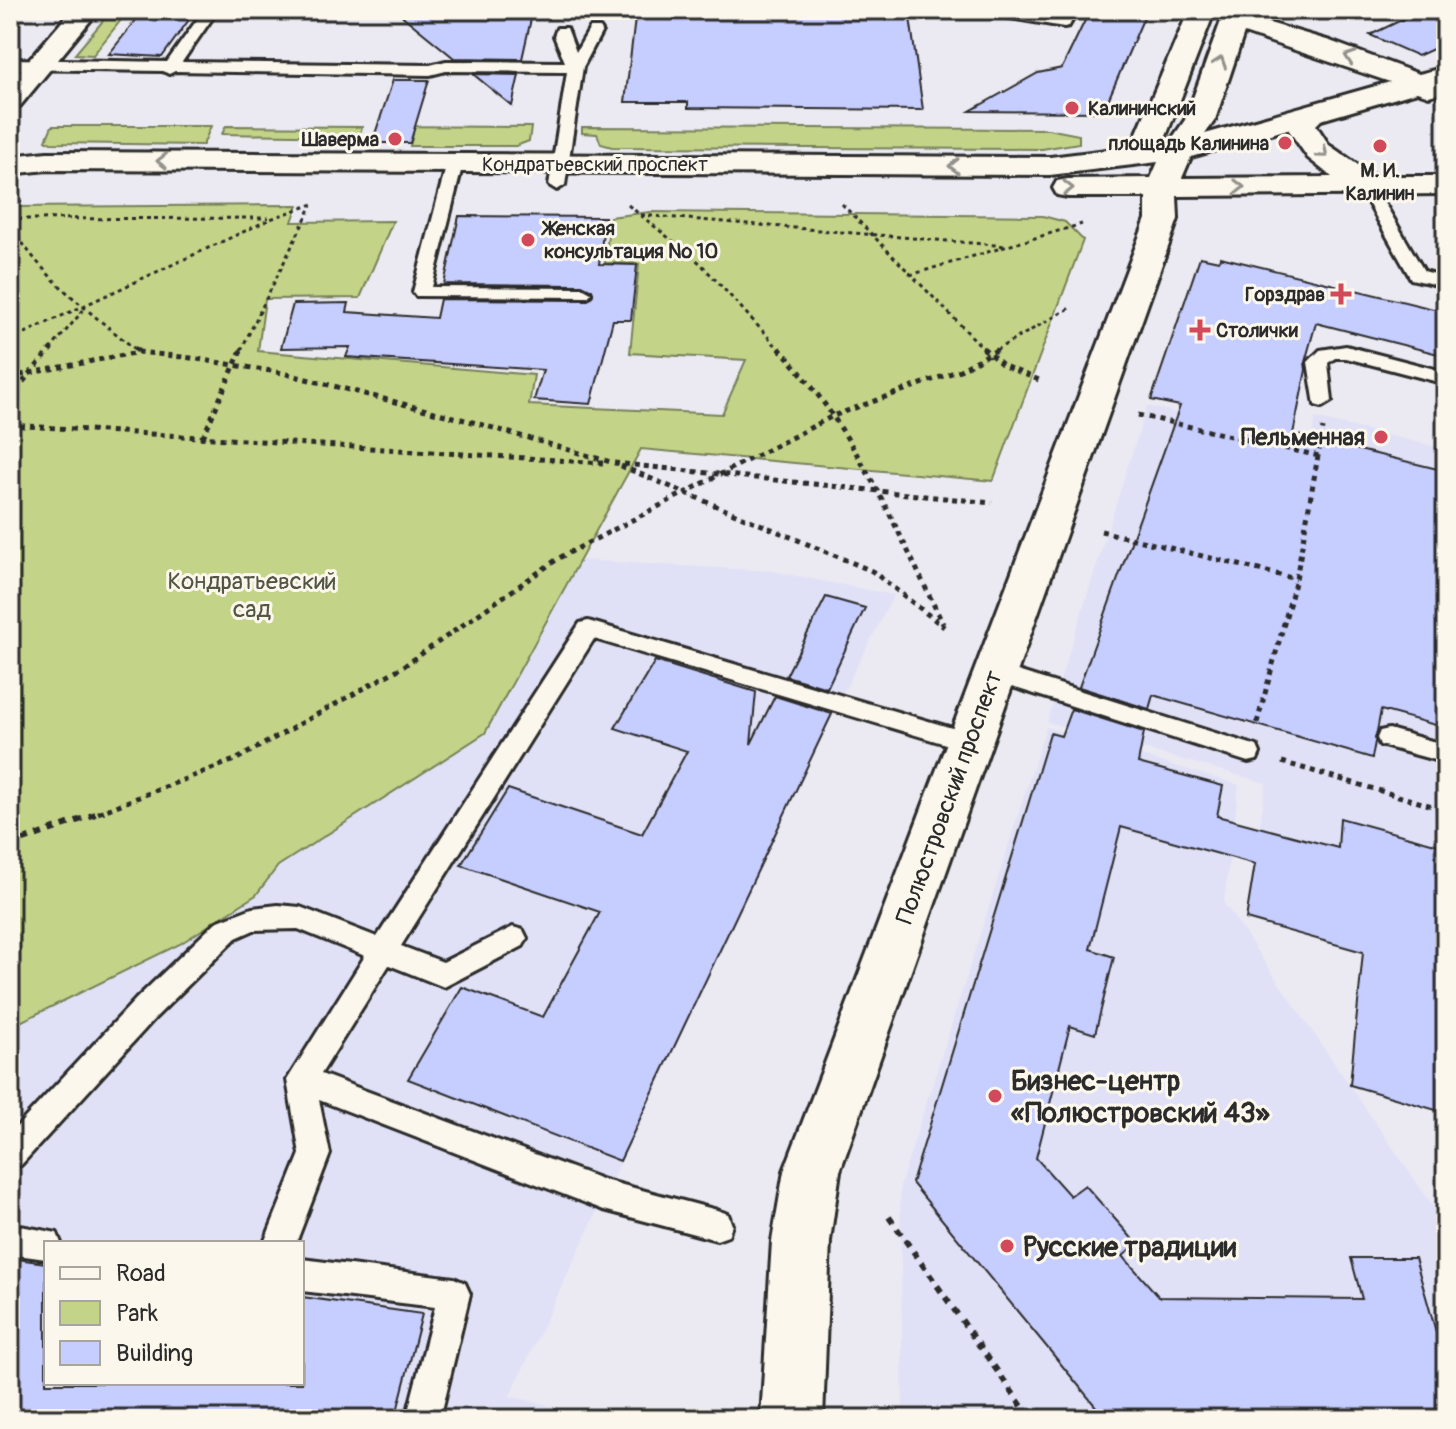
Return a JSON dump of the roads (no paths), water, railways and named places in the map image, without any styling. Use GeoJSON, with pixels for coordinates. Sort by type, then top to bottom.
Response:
{"type":"FeatureCollection","features":[{"type":"Feature","properties":{"kind":"main road"},"geometry":{"type":"LineString","coordinates":[[10,100],[86,10]]}},
{"type":"Feature","properties":{"kind":"main road","name":"Полюстровский проспект"},"geometry":{"type":"LineString","coordinates":[[792,1419],[801,1241],[812,1171],[1162,219],[1161,165],[1202,10]]}},
{"type":"Feature","properties":{"kind":"main road"},"geometry":{"type":"LineString","coordinates":[[1236,16],[1439,85]]}},
{"type":"Feature","properties":{"kind":"main road","name":"Полюстровский проспект"},"geometry":{"type":"LineString","coordinates":[[1161,165],[1200,120],[1236,16]]}},
{"type":"Feature","properties":{"kind":"main road"},"geometry":{"type":"LineString","coordinates":[[1161,165],[1312,112],[1439,85]]}},
{"type":"Feature","properties":{"kind":"main road"},"geometry":{"type":"LineString","coordinates":[[1343,106],[1394,103],[1446,111]]}},
{"type":"Feature","properties":{"kind":"main road"},"geometry":{"type":"LineString","coordinates":[[1312,112],[1301,124],[1304,136],[1366,185]]}},
{"type":"Feature","properties":{"kind":"main road","name":"Кондратьевский проспект"},"geometry":{"type":"LineString","coordinates":[[10,165],[47,161],[452,174]]}},
{"type":"Feature","properties":{"kind":"main road"},"geometry":{"type":"LineString","coordinates":[[1161,165],[1366,185],[1438,181]]}},
{"type":"Feature","properties":{"kind":"main road","name":"Кондратьевский проспект"},"geometry":{"type":"LineString","coordinates":[[16,190],[32,184],[452,174],[1161,165]]}},
{"type":"Feature","properties":{"kind":"lane"},"geometry":{"type":"LineString","coordinates":[[169,69],[211,10]]}},
{"type":"Feature","properties":{"kind":"lane"},"geometry":{"type":"LineString","coordinates":[[991,10],[1064,23],[1071,10]]}},
{"type":"Feature","properties":{"kind":"lane"},"geometry":{"type":"LineString","coordinates":[[562,31],[561,36],[575,67]]}},
{"type":"Feature","properties":{"kind":"lane"},"geometry":{"type":"LineString","coordinates":[[558,174],[575,67],[595,31]]}},
{"type":"Feature","properties":{"kind":"lane"},"geometry":{"type":"LineString","coordinates":[[10,64],[169,69],[575,67]]}},
{"type":"Feature","properties":{"kind":"lane"},"geometry":{"type":"LineString","coordinates":[[452,174],[422,292],[582,293]]}},
{"type":"Feature","properties":{"kind":"lane"},"geometry":{"type":"LineString","coordinates":[[1366,185],[1417,275],[1446,282]]}},
{"type":"Feature","properties":{"kind":"lane"},"geometry":{"type":"LineString","coordinates":[[1322,401],[1318,362],[1324,355],[1333,352],[1346,352],[1446,378]]}},
{"type":"Feature","properties":{"kind":"lane"},"geometry":{"type":"LineString","coordinates":[[281,1241],[315,1154],[301,1080],[588,629],[969,742]]}},
{"type":"Feature","properties":{"kind":"lane"},"geometry":{"type":"LineString","coordinates":[[995,673],[1248,753]]}},
{"type":"Feature","properties":{"kind":"lane"},"geometry":{"type":"LineString","coordinates":[[1389,738],[1446,754]]}},
{"type":"Feature","properties":{"kind":"lane"},"geometry":{"type":"LineString","coordinates":[[10,1155],[146,1008],[226,930],[252,919],[278,916],[300,918],[444,975],[513,938]]}},
{"type":"Feature","properties":{"kind":"lane"},"geometry":{"type":"LineString","coordinates":[[301,1080],[604,1195],[717,1225]]}},
{"type":"Feature","properties":{"kind":"lane"},"geometry":{"type":"LineString","coordinates":[[10,1239],[44,1244]]}},
{"type":"Feature","properties":{"kind":"lane"},"geometry":{"type":"LineString","coordinates":[[304,1275],[454,1294],[423,1419]]}},
{"type":"Feature","properties":{"kind":"place","name":"Калининский"},"geometry":{"type":"Point","coordinates":[1072,108]}},
{"type":"Feature","properties":{"kind":"place","name":"Шаверма"},"geometry":{"type":"Point","coordinates":[395,139]}},
{"type":"Feature","properties":{"kind":"place","name":"площадь Калинина"},"geometry":{"type":"Point","coordinates":[1285,143]}},
{"type":"Feature","properties":{"kind":"place","name":"М. И. Калинин"},"geometry":{"type":"Point","coordinates":[1380,146]}},
{"type":"Feature","properties":{"kind":"place","name":"Женская консультация № 10"},"geometry":{"type":"Point","coordinates":[528,240]}},
{"type":"Feature","properties":{"kind":"place","name":"Горздрав"},"geometry":{"type":"Point","coordinates":[1341,294]}},
{"type":"Feature","properties":{"kind":"place","name":"Столички"},"geometry":{"type":"Point","coordinates":[1200,330]}},
{"type":"Feature","properties":{"kind":"place","name":"Пельменная"},"geometry":{"type":"Point","coordinates":[1381,437]}},
{"type":"Feature","properties":{"kind":"place","name":"Бизнес-центр «Полюстровский 43»"},"geometry":{"type":"Point","coordinates":[995,1096]}},
{"type":"Feature","properties":{"kind":"place","name":"Русские традиции"},"geometry":{"type":"Point","coordinates":[1007,1246]}},
{"type":"Feature","properties":{"kind":"park label","name":"Кондратьевский сад"},"geometry":{"type":"Point","coordinates":[252,595]}}]}
